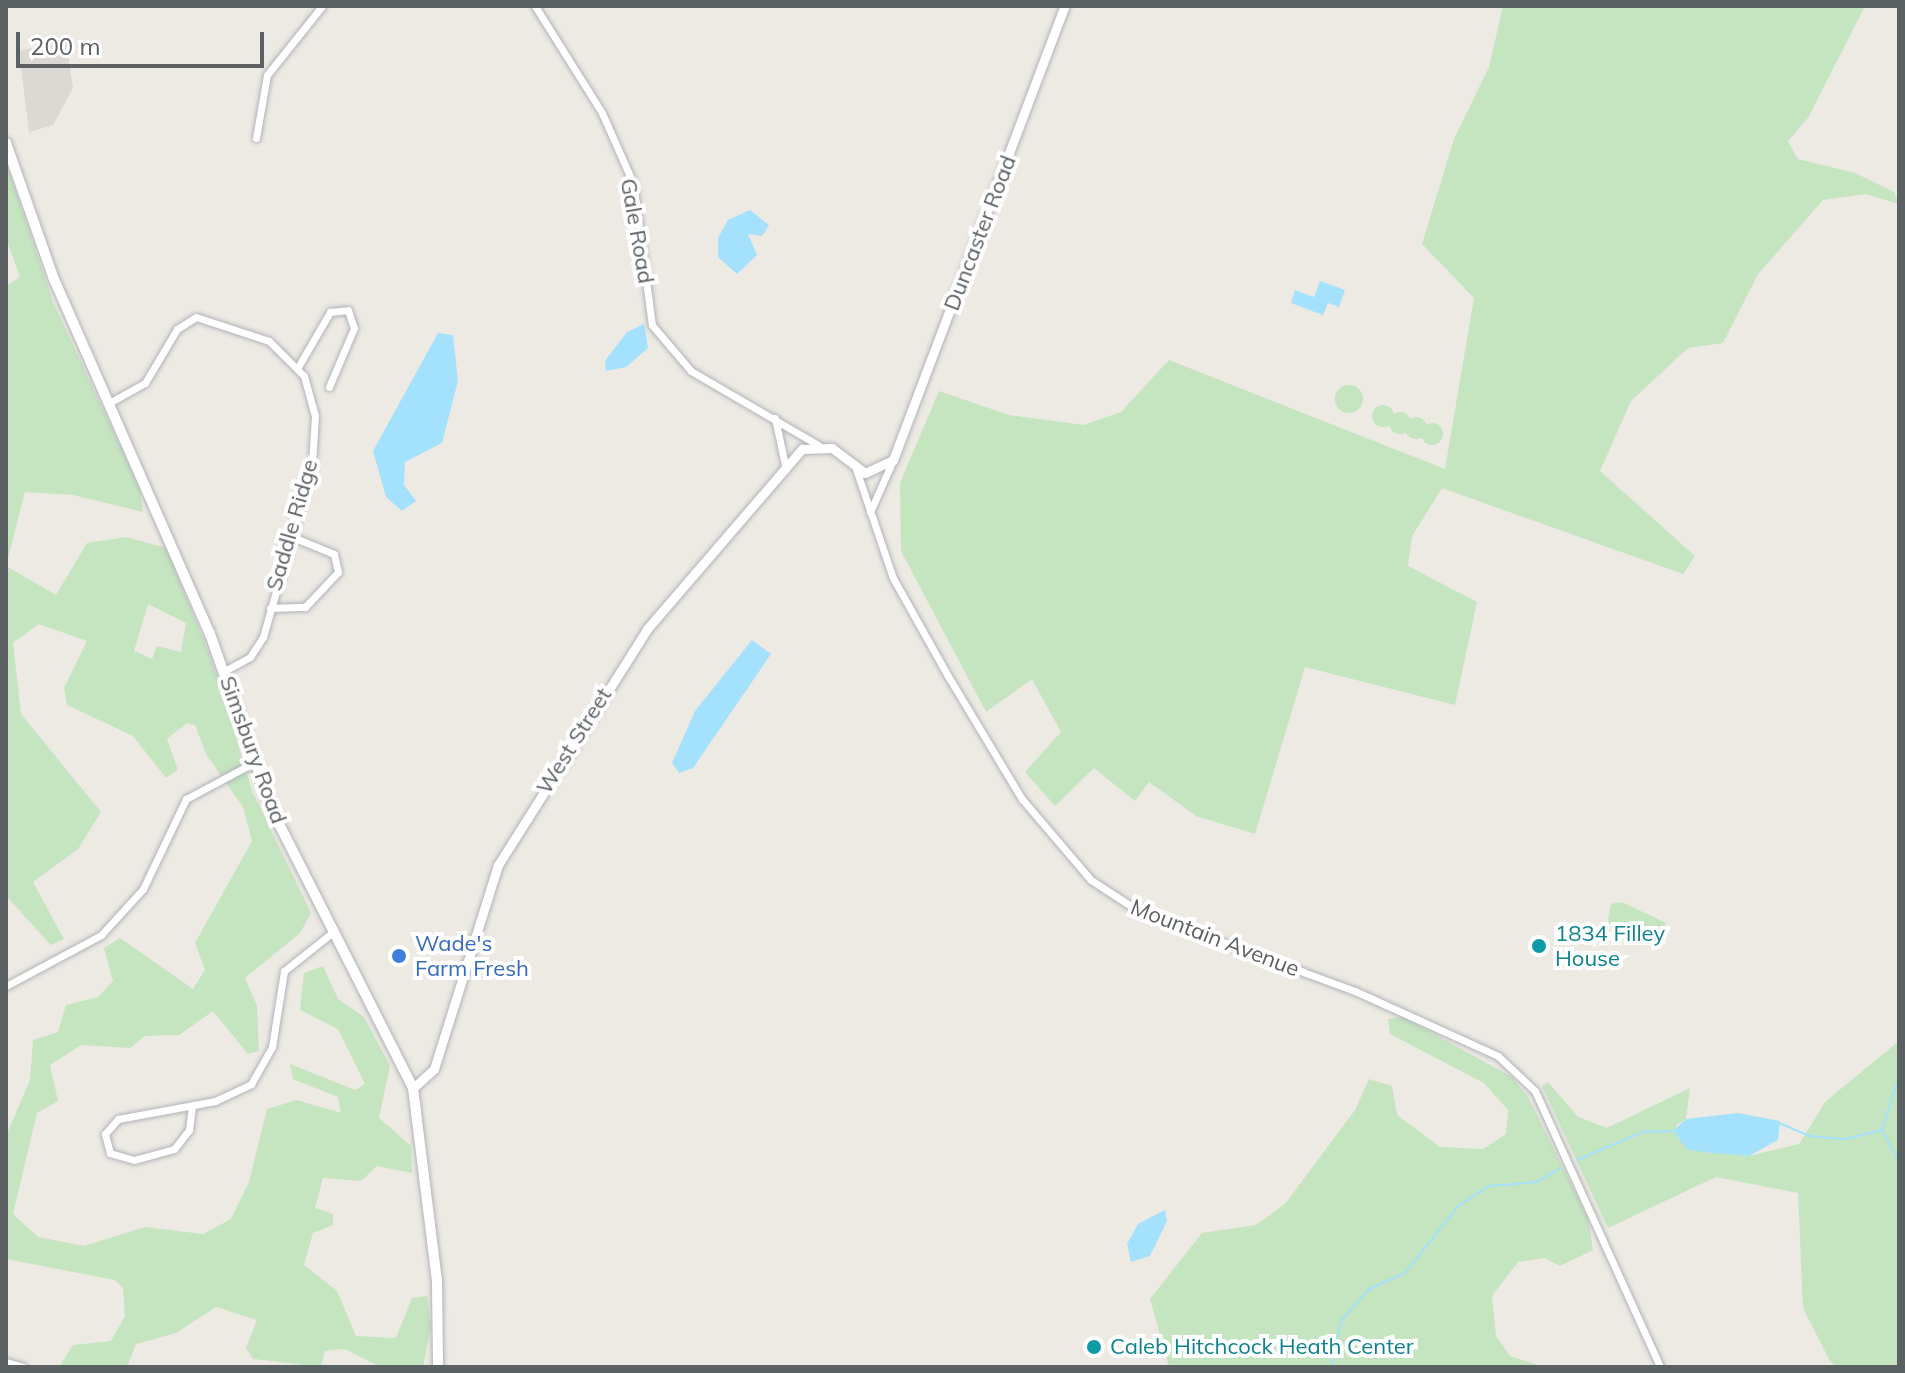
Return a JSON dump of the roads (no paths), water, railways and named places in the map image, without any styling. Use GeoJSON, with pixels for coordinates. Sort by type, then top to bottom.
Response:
{"type":"FeatureCollection","features":[{"type":"Feature","properties":{"kind":"main road","name":"Simsbury Road"},"geometry":{"type":"LineString","coordinates":[[6,143],[54,279],[225,671],[255,762],[333,932],[413,1088],[437,1280],[438,1367]]}},
{"type":"Feature","properties":{"kind":"street"},"geometry":{"type":"LineString","coordinates":[[256,138],[267,75],[322,6]]}},
{"type":"Feature","properties":{"kind":"street","name":"Gale Road"},"geometry":{"type":"LineString","coordinates":[[535,6],[602,113],[633,183],[652,325],[691,371],[818,445]]}},
{"type":"Feature","properties":{"kind":"street","name":"Duncaster Road"},"geometry":{"type":"LineString","coordinates":[[870,512],[893,460],[1065,6]]}},
{"type":"Feature","properties":{"kind":"street"},"geometry":{"type":"LineString","coordinates":[[298,367],[330,312],[348,310],[354,328],[329,387]]}},
{"type":"Feature","properties":{"kind":"street","name":"Saddle Ridge"},"geometry":{"type":"LineString","coordinates":[[109,403],[145,383],[177,329],[196,317],[269,341],[298,367],[313,407],[314,443],[270,608],[253,653],[225,671]]}},
{"type":"Feature","properties":{"kind":"street"},"geometry":{"type":"LineString","coordinates":[[775,418],[785,465]]}},
{"type":"Feature","properties":{"kind":"street"},"geometry":{"type":"LineString","coordinates":[[818,445],[856,469],[881,470],[893,460]]}},
{"type":"Feature","properties":{"kind":"street","name":"West Street"},"geometry":{"type":"LineString","coordinates":[[413,1088],[434,1069],[478,914],[509,846],[635,646],[785,465],[818,445]]}},
{"type":"Feature","properties":{"kind":"street","name":"Mountain Avenue"},"geometry":{"type":"LineString","coordinates":[[856,469],[893,578],[964,703],[1022,799],[1091,880],[1140,912],[1355,991],[1498,1056],[1535,1091],[1660,1367]]}},
{"type":"Feature","properties":{"kind":"street"},"geometry":{"type":"LineString","coordinates":[[270,608],[305,607],[338,572],[334,554],[288,535]]}},
{"type":"Feature","properties":{"kind":"street"},"geometry":{"type":"LineString","coordinates":[[6,986],[101,935],[143,889],[186,799],[255,762]]}},
{"type":"Feature","properties":{"kind":"street"},"geometry":{"type":"LineString","coordinates":[[192,1106],[187,1135],[170,1152],[128,1160],[110,1153],[105,1134],[115,1121],[192,1106],[237,1093],[259,1074],[272,1047],[284,971],[333,932]]}},
{"type":"Feature","properties":{"kind":"street"},"geometry":{"type":"LineString","coordinates":[[6,1362],[23,1367]]}},
{"type":"Feature","properties":{"kind":"water"},"geometry":{"type":"Polygon","coordinates":[[[750,210],[769,225],[762,236],[748,234],[757,255],[737,274],[718,257],[718,238],[728,220],[750,210]]]}},
{"type":"Feature","properties":{"kind":"water"},"geometry":{"type":"Polygon","coordinates":[[[1320,281],[1345,290],[1339,307],[1328,303],[1323,315],[1291,303],[1295,290],[1314,297],[1320,281]]]}},
{"type":"Feature","properties":{"kind":"water"},"geometry":{"type":"Polygon","coordinates":[[[644,324],[648,348],[626,367],[606,371],[605,361],[627,332],[644,324]]]}},
{"type":"Feature","properties":{"kind":"water"},"geometry":{"type":"Polygon","coordinates":[[[438,333],[453,335],[458,381],[442,443],[405,462],[404,485],[416,501],[402,511],[386,497],[373,451],[438,333]]]}},
{"type":"Feature","properties":{"kind":"water"},"geometry":{"type":"Polygon","coordinates":[[[752,640],[771,654],[693,768],[679,773],[672,763],[695,711],[752,640]]]}},
{"type":"Feature","properties":{"kind":"water"},"geometry":{"type":"Polygon","coordinates":[[[1738,1113],[1780,1121],[1778,1140],[1749,1156],[1712,1153],[1688,1150],[1673,1131],[1686,1119],[1738,1113]]]}},
{"type":"Feature","properties":{"kind":"water"},"geometry":{"type":"Polygon","coordinates":[[[1165,1210],[1167,1221],[1150,1256],[1131,1262],[1127,1244],[1138,1224],[1165,1210]]]}},
{"type":"Feature","properties":{"kind":"waterway"},"geometry":{"type":"LineString","coordinates":[[1899,1076],[1882,1130],[1899,1162]]}},
{"type":"Feature","properties":{"kind":"waterway"},"geometry":{"type":"LineString","coordinates":[[1779,1123],[1810,1136],[1846,1139],[1882,1130]]}},
{"type":"Feature","properties":{"kind":"waterway"},"geometry":{"type":"LineString","coordinates":[[1577,1160],[1643,1132],[1673,1131]]}},
{"type":"Feature","properties":{"kind":"waterway"},"geometry":{"type":"LineString","coordinates":[[1332,1367],[1341,1321],[1369,1289],[1405,1273],[1458,1206],[1489,1186],[1537,1182],[1560,1168]]}},
{"type":"Feature","properties":{"kind":"place","name":"1834 Filley House"},"geometry":{"type":"Point","coordinates":[1539,946]}},
{"type":"Feature","properties":{"kind":"place","name":"Wade's Farm Fresh"},"geometry":{"type":"Point","coordinates":[399,956]}},
{"type":"Feature","properties":{"kind":"place","name":"Caleb Hitchcock Heath Center"},"geometry":{"type":"Point","coordinates":[1094,1347]}}]}
